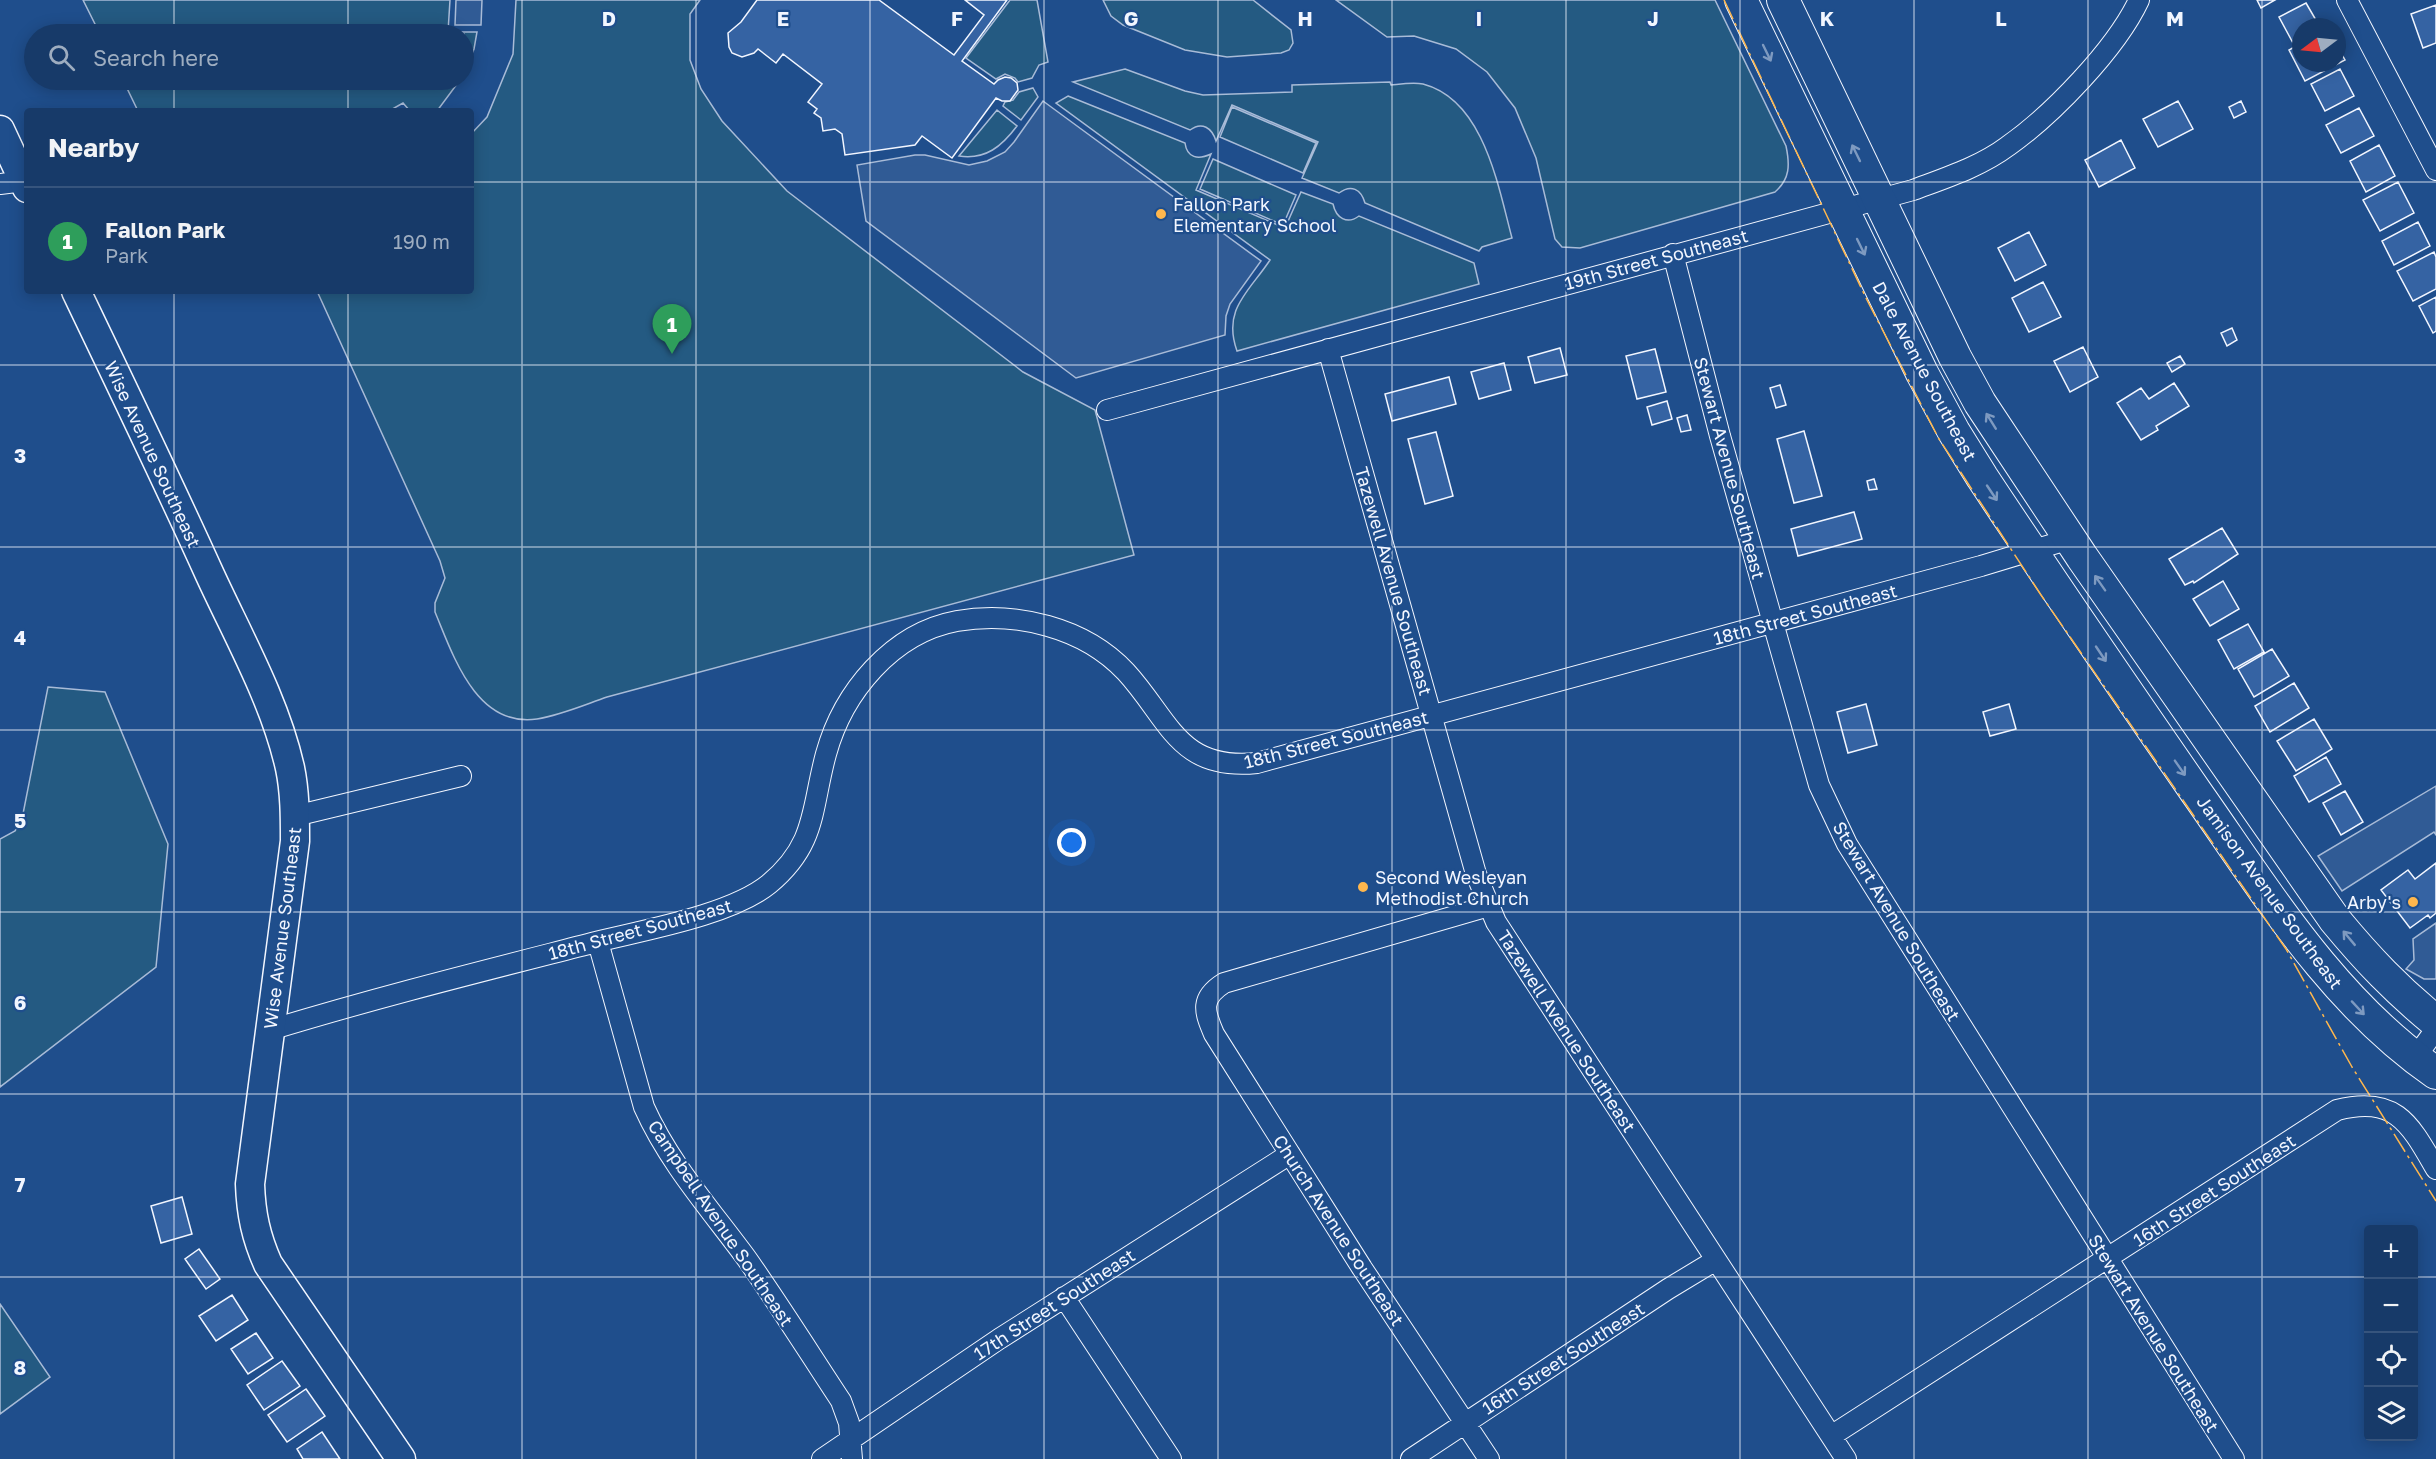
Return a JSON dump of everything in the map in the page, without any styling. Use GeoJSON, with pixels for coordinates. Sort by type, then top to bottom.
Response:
{"type":"FeatureCollection","features":[{"type":"Feature","properties":{"kind":"main road","name":"Dale Avenue Southeast"},"geometry":{"type":"LineString","coordinates":[[1741,0],[1922,373],[1954,432],[2030,550],[2146,720]]}},
{"type":"Feature","properties":{"kind":"main road","name":"Dale Avenue Southeast"},"geometry":{"type":"LineString","coordinates":[[1783,0],[1955,357],[1980,403],[2181,700]]}},
{"type":"Feature","properties":{"kind":"main road","name":"Jamison Avenue Southeast"},"geometry":{"type":"LineString","coordinates":[[2181,700],[2335,920],[2374,967],[2402,995],[2436,1022]]}},
{"type":"Feature","properties":{"kind":"main road","name":"Jamison Avenue Southeast"},"geometry":{"type":"LineString","coordinates":[[2146,720],[2268,895],[2329,977],[2367,1017],[2425,1065]]}},
{"type":"Feature","properties":{"kind":"street","name":"19th Street Southeast"},"geometry":{"type":"LineString","coordinates":[[1107,410],[1879,199],[1961,172],[2007,147],[2048,114],[2096,63],[2139,0]]}},
{"type":"Feature","properties":{"kind":"street"},"geometry":{"type":"LineString","coordinates":[[2348,0],[2436,170]]}},
{"type":"Feature","properties":{"kind":"street"},"geometry":{"type":"LineString","coordinates":[[0,130],[17,184]]}},
{"type":"Feature","properties":{"kind":"street","name":"Stewart Avenue Southeast"},"geometry":{"type":"LineString","coordinates":[[1673,254],[1720,436],[1819,785],[1847,844],[2234,1459]]}},
{"type":"Feature","properties":{"kind":"street","name":"Wise Avenue Southeast"},"geometry":{"type":"LineString","coordinates":[[77,294],[172,492],[272,711],[291,770],[295,841],[250,1184],[251,1212],[256,1239],[268,1264],[401,1459]]}},
{"type":"Feature","properties":{"kind":"street","name":"Tazewell Avenue Southeast"},"geometry":{"type":"LineString","coordinates":[[1328,349],[1476,874],[1489,906],[1503,932],[1846,1459]]}},
{"type":"Feature","properties":{"kind":"street","name":"18th Street Southeast"},"geometry":{"type":"LineString","coordinates":[[270,1029],[331,1011],[686,920],[744,900],[766,887],[786,869],[800,852],[811,827],[826,752],[840,717],[855,692],[874,667],[895,648],[925,631],[954,622],[985,617],[1010,618],[1034,622],[1070,634],[1098,649],[1124,669],[1146,696],[1169,731],[1186,746],[1201,756],[1218,762],[1239,765],[1257,763],[1432,716],[2070,539]]}},
{"type":"Feature","properties":{"kind":"street"},"geometry":{"type":"LineString","coordinates":[[295,816],[461,776]]}},
{"type":"Feature","properties":{"kind":"street","name":"Church Avenue Southeast"},"geometry":{"type":"LineString","coordinates":[[1489,906],[1224,982],[1210,995],[1206,1015],[1214,1034],[1362,1268],[1489,1459]]}},
{"type":"Feature","properties":{"kind":"street","name":"Campbell Avenue Southeast"},"geometry":{"type":"LineString","coordinates":[[598,942],[644,1107],[651,1123],[664,1145],[748,1261],[841,1401],[849,1423],[852,1459]]}},
{"type":"Feature","properties":{"kind":"street"},"geometry":{"type":"LineString","coordinates":[[2425,1065],[2436,1029]]}},
{"type":"Feature","properties":{"kind":"street","name":"16th Street Southeast"},"geometry":{"type":"LineString","coordinates":[[1831,1436],[2337,1110],[2364,1106],[2394,1113],[2414,1131],[2436,1169]]}},
{"type":"Feature","properties":{"kind":"street","name":"17th Street Southeast"},"geometry":{"type":"LineString","coordinates":[[822,1459],[1064,1297],[1290,1154]]}},
{"type":"Feature","properties":{"kind":"street","name":"16th Street Southeast"},"geometry":{"type":"LineString","coordinates":[[1411,1459],[1668,1288],[1716,1260]]}},
{"type":"Feature","properties":{"kind":"street"},"geometry":{"type":"LineString","coordinates":[[1064,1297],[1171,1459]]}},
{"type":"Feature","properties":{"kind":"shaded area"},"geometry":{"type":"Polygon","coordinates":[[[83,0],[450,0],[448,24],[95,24],[83,0]]]}},
{"type":"Feature","properties":{"kind":"shaded area"},"geometry":{"type":"Polygon","coordinates":[[[456,0],[482,0],[481,25],[455,24],[456,0]]]}},
{"type":"Feature","properties":{"kind":"shaded area"},"geometry":{"type":"Polygon","coordinates":[[[516,0],[700,0],[690,14],[690,60],[701,89],[722,121],[787,191],[1023,372],[1095,410],[1134,555],[607,697],[546,717],[516,719],[498,712],[483,700],[459,667],[435,612],[435,603],[445,578],[440,561],[318,294],[474,294],[474,131],[487,117],[513,54],[516,0]]]}},
{"type":"Feature","properties":{"kind":"shaded area"},"geometry":{"type":"Polygon","coordinates":[[[1010,0],[1037,0],[1048,62],[1039,65],[1032,78],[1018,82],[1015,78],[1005,74],[996,79],[966,58],[1010,0]]]}},
{"type":"Feature","properties":{"kind":"shaded area"},"geometry":{"type":"Polygon","coordinates":[[[1103,0],[1253,0],[1291,30],[1293,43],[1289,50],[1281,53],[1227,57],[1185,50],[1123,25],[1111,16],[1103,0]]]}},
{"type":"Feature","properties":{"kind":"shaded area"},"geometry":{"type":"Polygon","coordinates":[[[1336,0],[1715,0],[1786,146],[1788,171],[1786,177],[1775,192],[1580,248],[1562,247],[1555,239],[1536,158],[1515,108],[1487,72],[1456,49],[1414,36],[1387,37],[1336,0]]]}},
{"type":"Feature","properties":{"kind":"shaded area"},"geometry":{"type":"Polygon","coordinates":[[[474,32],[477,32],[474,49],[474,32]]]}},
{"type":"Feature","properties":{"kind":"shaded area"},"geometry":{"type":"Polygon","coordinates":[[[1125,69],[1185,91],[1203,95],[1292,92],[1292,85],[1390,82],[1391,85],[1423,84],[1444,93],[1461,108],[1474,126],[1485,148],[1501,194],[1512,238],[1482,247],[1479,251],[1365,203],[1361,194],[1355,189],[1343,190],[1339,193],[1302,178],[1318,142],[1232,105],[1216,141],[1206,127],[1199,126],[1190,130],[1073,82],[1125,69]]]}},
{"type":"Feature","properties":{"kind":"shaded area"},"geometry":{"type":"Polygon","coordinates":[[[1033,88],[1038,97],[1021,120],[1003,106],[1005,102],[1013,100],[1019,92],[1033,88]]]}},
{"type":"Feature","properties":{"kind":"shaded area"},"geometry":{"type":"Polygon","coordinates":[[[128,90],[453,90],[439,108],[407,108],[403,103],[394,108],[137,108],[128,90]]]}},
{"type":"Feature","properties":{"kind":"shaded area"},"geometry":{"type":"Polygon","coordinates":[[[1068,96],[1185,143],[1191,155],[1202,157],[1211,154],[1196,190],[1285,228],[1301,192],[1333,204],[1334,209],[1343,219],[1350,220],[1359,216],[1474,263],[1479,284],[1237,351],[1233,336],[1235,312],[1246,292],[1270,260],[1056,103],[1068,96]]]}},
{"type":"Feature","properties":{"kind":"shaded area"},"geometry":{"type":"Polygon","coordinates":[[[1043,101],[1261,261],[1230,304],[1226,316],[1225,335],[1076,378],[866,221],[857,165],[915,155],[925,155],[969,165],[987,161],[1005,152],[1043,101]]]}},
{"type":"Feature","properties":{"kind":"shaded area"},"geometry":{"type":"Polygon","coordinates":[[[1232,107],[1316,143],[1303,173],[1220,137],[1232,107]]]}},
{"type":"Feature","properties":{"kind":"shaded area"},"geometry":{"type":"Polygon","coordinates":[[[997,110],[1017,126],[999,145],[985,154],[959,156],[997,110]]]}},
{"type":"Feature","properties":{"kind":"shaded area"},"geometry":{"type":"Polygon","coordinates":[[[1213,159],[1296,195],[1283,225],[1200,189],[1213,159]]]}},
{"type":"Feature","properties":{"kind":"shaded area"},"geometry":{"type":"Polygon","coordinates":[[[48,687],[105,692],[168,844],[156,967],[0,1087],[0,839],[15,831],[22,819],[48,687]]]}},
{"type":"Feature","properties":{"kind":"shaded area"},"geometry":{"type":"Polygon","coordinates":[[[2436,786],[2436,835],[2434,832],[2342,891],[2318,856],[2436,786]]]}},
{"type":"Feature","properties":{"kind":"shaded area"},"geometry":{"type":"Polygon","coordinates":[[[2436,923],[2436,979],[2424,979],[2406,969],[2414,960],[2413,939],[2436,923]]]}},
{"type":"Feature","properties":{"kind":"shaded area"},"geometry":{"type":"Polygon","coordinates":[[[0,1304],[50,1377],[0,1414],[0,1304]]]}},
{"type":"Feature","properties":{"kind":"building"},"geometry":{"type":"Polygon","coordinates":[[[757,0],[879,0],[954,55],[984,15],[965,0],[1007,0],[962,61],[994,84],[1005,77],[1011,78],[1017,83],[1018,90],[1010,101],[996,98],[952,158],[922,136],[915,145],[845,155],[842,134],[835,129],[823,131],[821,118],[814,113],[817,109],[808,102],[822,84],[783,54],[776,63],[758,49],[742,57],[732,53],[728,33],[741,22],[757,0]]]}},
{"type":"Feature","properties":{"kind":"building"},"geometry":{"type":"Polygon","coordinates":[[[2257,0],[2275,0],[2261,8],[2257,0]]]}},
{"type":"Feature","properties":{"kind":"building"},"geometry":{"type":"Polygon","coordinates":[[[2306,3],[2315,18],[2292,18],[2292,41],[2279,17],[2306,3]]]}},
{"type":"Feature","properties":{"kind":"building"},"geometry":{"type":"Polygon","coordinates":[[[2436,5],[2436,43],[2423,48],[2411,14],[2436,5]]]}},
{"type":"Feature","properties":{"kind":"building"},"geometry":{"type":"Polygon","coordinates":[[[2300,72],[2322,72],[2305,81],[2300,72]]]}},
{"type":"Feature","properties":{"kind":"building"},"geometry":{"type":"Polygon","coordinates":[[[2334,72],[2342,72],[2354,96],[2325,111],[2311,84],[2334,72]]]}},
{"type":"Feature","properties":{"kind":"building"},"geometry":{"type":"Polygon","coordinates":[[[2178,101],[2193,129],[2158,147],[2143,119],[2178,101]]]}},
{"type":"Feature","properties":{"kind":"building"},"geometry":{"type":"Polygon","coordinates":[[[2241,101],[2246,112],[2234,118],[2229,107],[2241,101]]]}},
{"type":"Feature","properties":{"kind":"building"},"geometry":{"type":"Polygon","coordinates":[[[2359,108],[2374,136],[2341,153],[2326,125],[2359,108]]]}},
{"type":"Feature","properties":{"kind":"building"},"geometry":{"type":"Polygon","coordinates":[[[2121,140],[2135,168],[2099,187],[2085,160],[2121,140]]]}},
{"type":"Feature","properties":{"kind":"building"},"geometry":{"type":"Polygon","coordinates":[[[2379,145],[2395,176],[2366,192],[2350,161],[2379,145]]]}},
{"type":"Feature","properties":{"kind":"building"},"geometry":{"type":"Polygon","coordinates":[[[2398,182],[2414,213],[2380,231],[2363,200],[2398,182]]]}},
{"type":"Feature","properties":{"kind":"building"},"geometry":{"type":"Polygon","coordinates":[[[2418,222],[2430,246],[2394,265],[2382,241],[2418,222]]]}},
{"type":"Feature","properties":{"kind":"building"},"geometry":{"type":"Polygon","coordinates":[[[2029,232],[2046,265],[2015,281],[1998,248],[2029,232]]]}},
{"type":"Feature","properties":{"kind":"building"},"geometry":{"type":"Polygon","coordinates":[[[2434,252],[2436,289],[2413,301],[2397,271],[2434,252]]]}},
{"type":"Feature","properties":{"kind":"building"},"geometry":{"type":"Polygon","coordinates":[[[2043,282],[2061,317],[2029,332],[2012,298],[2043,282]]]}},
{"type":"Feature","properties":{"kind":"building"},"geometry":{"type":"Polygon","coordinates":[[[2436,297],[2436,331],[2433,333],[2419,306],[2436,297]]]}},
{"type":"Feature","properties":{"kind":"building"},"geometry":{"type":"Polygon","coordinates":[[[2232,328],[2237,340],[2227,346],[2221,333],[2232,328]]]}},
{"type":"Feature","properties":{"kind":"building"},"geometry":{"type":"Polygon","coordinates":[[[2083,347],[2098,377],[2070,392],[2054,361],[2083,347]]]}},
{"type":"Feature","properties":{"kind":"building"},"geometry":{"type":"Polygon","coordinates":[[[1560,348],[1567,375],[1535,383],[1528,357],[1560,348]]]}},
{"type":"Feature","properties":{"kind":"building"},"geometry":{"type":"Polygon","coordinates":[[[1655,349],[1666,392],[1637,399],[1626,356],[1655,349]]]}},
{"type":"Feature","properties":{"kind":"building"},"geometry":{"type":"Polygon","coordinates":[[[2180,356],[2185,364],[2172,372],[2167,363],[2180,356]]]}},
{"type":"Feature","properties":{"kind":"building"},"geometry":{"type":"Polygon","coordinates":[[[1504,363],[1511,390],[1479,399],[1471,372],[1504,363]]]}},
{"type":"Feature","properties":{"kind":"building"},"geometry":{"type":"Polygon","coordinates":[[[1449,377],[1456,404],[1392,421],[1385,394],[1449,377]]]}},
{"type":"Feature","properties":{"kind":"building"},"geometry":{"type":"Polygon","coordinates":[[[2174,383],[2189,406],[2156,426],[2158,430],[2141,440],[2117,403],[2141,388],[2149,399],[2174,383]]]}},
{"type":"Feature","properties":{"kind":"building"},"geometry":{"type":"Polygon","coordinates":[[[1780,385],[1786,405],[1776,408],[1770,388],[1780,385]]]}},
{"type":"Feature","properties":{"kind":"building"},"geometry":{"type":"Polygon","coordinates":[[[1667,401],[1672,419],[1652,425],[1647,407],[1667,401]]]}},
{"type":"Feature","properties":{"kind":"building"},"geometry":{"type":"Polygon","coordinates":[[[1687,415],[1691,430],[1681,432],[1677,418],[1687,415]]]}},
{"type":"Feature","properties":{"kind":"building"},"geometry":{"type":"Polygon","coordinates":[[[1804,431],[1822,496],[1794,503],[1777,439],[1804,431]]]}},
{"type":"Feature","properties":{"kind":"building"},"geometry":{"type":"Polygon","coordinates":[[[1436,432],[1453,496],[1425,504],[1408,439],[1436,432]]]}},
{"type":"Feature","properties":{"kind":"building"},"geometry":{"type":"Polygon","coordinates":[[[1874,479],[1877,489],[1869,490],[1867,481],[1874,479]]]}},
{"type":"Feature","properties":{"kind":"building"},"geometry":{"type":"Polygon","coordinates":[[[1854,512],[1862,539],[1798,556],[1791,529],[1854,512]]]}},
{"type":"Feature","properties":{"kind":"building"},"geometry":{"type":"Polygon","coordinates":[[[2222,528],[2238,554],[2194,583],[2193,581],[2185,585],[2169,559],[2222,528]]]}},
{"type":"Feature","properties":{"kind":"building"},"geometry":{"type":"Polygon","coordinates":[[[2223,581],[2239,609],[2210,626],[2193,599],[2223,581]]]}},
{"type":"Feature","properties":{"kind":"building"},"geometry":{"type":"Polygon","coordinates":[[[2248,624],[2264,652],[2234,669],[2218,640],[2248,624]]]}},
{"type":"Feature","properties":{"kind":"building"},"geometry":{"type":"Polygon","coordinates":[[[2272,649],[2289,676],[2254,697],[2238,669],[2272,649]]]}},
{"type":"Feature","properties":{"kind":"building"},"geometry":{"type":"Polygon","coordinates":[[[2294,683],[2309,708],[2270,732],[2255,706],[2294,683]]]}},
{"type":"Feature","properties":{"kind":"building"},"geometry":{"type":"Polygon","coordinates":[[[1866,704],[1877,745],[1848,753],[1837,712],[1866,704]]]}},
{"type":"Feature","properties":{"kind":"building"},"geometry":{"type":"Polygon","coordinates":[[[2009,704],[2016,729],[1990,736],[1983,712],[2009,704]]]}},
{"type":"Feature","properties":{"kind":"building"},"geometry":{"type":"Polygon","coordinates":[[[2314,719],[2332,749],[2296,771],[2277,741],[2314,719]]]}},
{"type":"Feature","properties":{"kind":"building"},"geometry":{"type":"Polygon","coordinates":[[[2326,757],[2341,784],[2309,802],[2294,776],[2326,757]]]}},
{"type":"Feature","properties":{"kind":"building"},"geometry":{"type":"Polygon","coordinates":[[[2345,791],[2363,822],[2341,835],[2323,803],[2345,791]]]}},
{"type":"Feature","properties":{"kind":"building","name":"Arby's"},"geometry":{"type":"Polygon","coordinates":[[[2436,863],[2436,913],[2430,918],[2428,915],[2410,928],[2381,890],[2408,870],[2415,879],[2436,863]]]}},
{"type":"Feature","properties":{"kind":"building"},"geometry":{"type":"Polygon","coordinates":[[[182,1197],[192,1234],[161,1243],[151,1206],[182,1197]]]}},
{"type":"Feature","properties":{"kind":"building"},"geometry":{"type":"Polygon","coordinates":[[[199,1249],[220,1279],[206,1289],[185,1259],[199,1249]]]}},
{"type":"Feature","properties":{"kind":"building"},"geometry":{"type":"Polygon","coordinates":[[[232,1295],[248,1320],[216,1341],[199,1316],[232,1295]]]}},
{"type":"Feature","properties":{"kind":"building"},"geometry":{"type":"Polygon","coordinates":[[[256,1333],[273,1358],[248,1374],[231,1349],[256,1333]]]}},
{"type":"Feature","properties":{"kind":"building"},"geometry":{"type":"Polygon","coordinates":[[[282,1361],[300,1386],[264,1410],[247,1385],[282,1361]]]}},
{"type":"Feature","properties":{"kind":"building"},"geometry":{"type":"Polygon","coordinates":[[[306,1389],[325,1416],[287,1442],[268,1415],[306,1389]]]}},
{"type":"Feature","properties":{"kind":"building"},"geometry":{"type":"Polygon","coordinates":[[[322,1432],[340,1459],[303,1459],[297,1449],[322,1432]]]}},
{"type":"Feature","properties":{"kind":"power"},"geometry":{"type":"LineString","coordinates":[[1724,0],[1867,300],[1939,439],[2041,595],[2286,949],[2352,1067],[2436,1201]]}},
{"type":"Feature","properties":{"kind":"place","name":"Fallon Park Elementary School"},"geometry":{"type":"Point","coordinates":[1161,214]}},
{"type":"Feature","properties":{"kind":"place","name":"Fallon Park"},"geometry":{"type":"Point","coordinates":[672,354]}},
{"type":"Feature","properties":{"kind":"place","name":"Second Wesleyan Methodist Church"},"geometry":{"type":"Point","coordinates":[1363,887]}},
{"type":"Feature","properties":{"kind":"place","name":"Arby's"},"geometry":{"type":"Point","coordinates":[2413,902]}}]}
